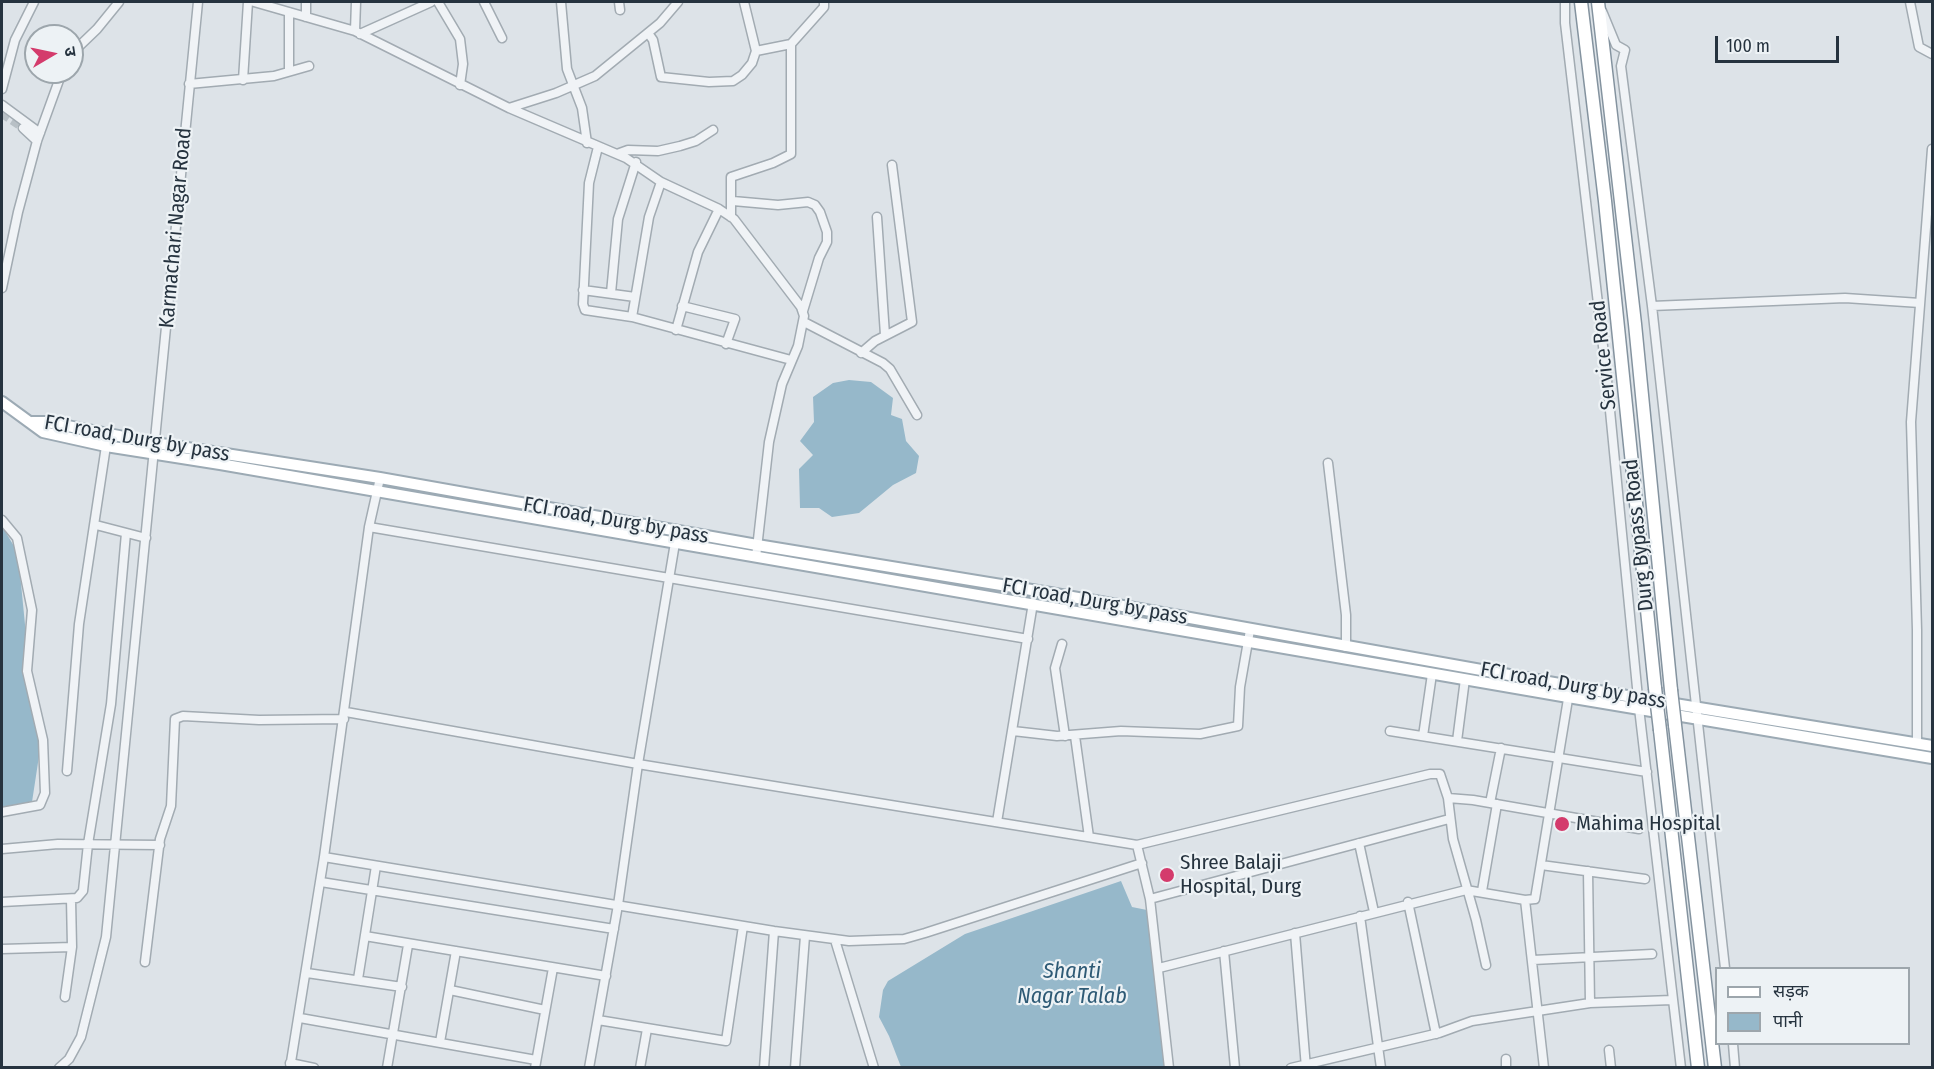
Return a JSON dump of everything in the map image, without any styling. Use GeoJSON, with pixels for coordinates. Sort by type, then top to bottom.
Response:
{"type":"FeatureCollection","features":[{"type":"Feature","properties":{"kind":"highway","name":"Durg Bypass Road"},"geometry":{"type":"LineString","coordinates":[[1581,2],[1605,201],[1655,688],[1698,1068]]}},
{"type":"Feature","properties":{"kind":"highway","name":"Durg Bypass Road"},"geometry":{"type":"LineString","coordinates":[[1599,2],[1635,324],[1671,690],[1715,1068]]}},
{"type":"Feature","properties":{"kind":"main road"},"geometry":{"type":"LineString","coordinates":[[2,402],[32,422]]}},
{"type":"Feature","properties":{"kind":"main road","name":"FCI road, Durg by pass"},"geometry":{"type":"LineString","coordinates":[[32,422],[47,422],[155,448],[377,491],[674,543],[756,551],[988,582],[1432,674],[1568,697],[1696,707],[1872,741],[1932,758]]}},
{"type":"Feature","properties":{"kind":"main road","name":"FCI road, Durg by pass"},"geometry":{"type":"LineString","coordinates":[[32,422],[43,432],[106,446],[155,448],[380,478],[677,531],[756,551],[1033,603],[1249,636],[1346,647],[1570,686],[1698,719],[1829,734]]}},
{"type":"Feature","properties":{"kind":"main road","name":"FCI road, Durg by pass"},"geometry":{"type":"LineString","coordinates":[[1872,741],[1932,746]]}},
{"type":"Feature","properties":{"kind":"street"},"geometry":{"type":"LineString","coordinates":[[2,89],[15,40],[34,2]]}},
{"type":"Feature","properties":{"kind":"street"},"geometry":{"type":"LineString","coordinates":[[84,41],[119,2]]}},
{"type":"Feature","properties":{"kind":"street","name":"Karmachari Nagar Road"},"geometry":{"type":"LineString","coordinates":[[59,1068],[69,1059],[81,1037],[106,937],[198,2]]}},
{"type":"Feature","properties":{"kind":"street"},"geometry":{"type":"LineString","coordinates":[[243,80],[248,2]]}},
{"type":"Feature","properties":{"kind":"street"},"geometry":{"type":"LineString","coordinates":[[254,2],[358,33],[509,108],[638,164],[661,182],[719,208],[731,217],[804,311]]}},
{"type":"Feature","properties":{"kind":"street"},"geometry":{"type":"LineString","coordinates":[[306,2],[306,17]]}},
{"type":"Feature","properties":{"kind":"street"},"geometry":{"type":"LineString","coordinates":[[356,2],[358,33]]}},
{"type":"Feature","properties":{"kind":"street"},"geometry":{"type":"LineString","coordinates":[[358,33],[431,2]]}},
{"type":"Feature","properties":{"kind":"street"},"geometry":{"type":"LineString","coordinates":[[438,2],[460,39],[463,64],[460,85]]}},
{"type":"Feature","properties":{"kind":"street"},"geometry":{"type":"LineString","coordinates":[[484,2],[502,38]]}},
{"type":"Feature","properties":{"kind":"street"},"geometry":{"type":"LineString","coordinates":[[561,2],[567,69],[586,122],[587,143]]}},
{"type":"Feature","properties":{"kind":"street"},"geometry":{"type":"LineString","coordinates":[[509,108],[595,76],[648,33],[678,2]]}},
{"type":"Feature","properties":{"kind":"street"},"geometry":{"type":"LineString","coordinates":[[648,33],[653,40],[659,75],[665,78],[733,81],[742,75],[752,63],[756,51],[744,2]]}},
{"type":"Feature","properties":{"kind":"street"},"geometry":{"type":"LineString","coordinates":[[756,51],[791,44],[824,7],[824,2]]}},
{"type":"Feature","properties":{"kind":"street","name":"Service Road"},"geometry":{"type":"LineString","coordinates":[[1565,2],[1565,23],[1607,380],[1639,703],[1680,1068]]}},
{"type":"Feature","properties":{"kind":"street"},"geometry":{"type":"LineString","coordinates":[[1599,2],[1616,45],[1625,50],[1621,66],[1652,306],[1725,967]]}},
{"type":"Feature","properties":{"kind":"street"},"geometry":{"type":"LineString","coordinates":[[1910,2],[1915,38],[1919,47],[1932,54]]}},
{"type":"Feature","properties":{"kind":"street"},"geometry":{"type":"LineString","coordinates":[[289,12],[289,71]]}},
{"type":"Feature","properties":{"kind":"street"},"geometry":{"type":"LineString","coordinates":[[731,217],[733,201],[731,177],[791,154],[791,44]]}},
{"type":"Feature","properties":{"kind":"street"},"geometry":{"type":"LineString","coordinates":[[189,84],[243,80],[309,66]]}},
{"type":"Feature","properties":{"kind":"street"},"geometry":{"type":"LineString","coordinates":[[2,288],[18,212],[38,137],[58,84]]}},
{"type":"Feature","properties":{"kind":"street"},"geometry":{"type":"LineString","coordinates":[[2,105],[38,137]]}},
{"type":"Feature","properties":{"kind":"street"},"geometry":{"type":"LineString","coordinates":[[23,128],[38,137]]}},
{"type":"Feature","properties":{"kind":"street"},"geometry":{"type":"LineString","coordinates":[[617,154],[628,150],[648,151],[696,141],[713,130]]}},
{"type":"Feature","properties":{"kind":"street"},"geometry":{"type":"LineString","coordinates":[[598,147],[589,183],[583,291],[585,310],[632,317],[791,360]]}},
{"type":"Feature","properties":{"kind":"street"},"geometry":{"type":"LineString","coordinates":[[1917,743],[1915,541],[1910,460],[1920,303],[1931,189],[1932,148]]}},
{"type":"Feature","properties":{"kind":"street"},"geometry":{"type":"LineString","coordinates":[[611,293],[618,219],[638,164],[648,151]]}},
{"type":"Feature","properties":{"kind":"street"},"geometry":{"type":"LineString","coordinates":[[861,353],[885,335],[911,325],[913,318],[892,165]]}},
{"type":"Feature","properties":{"kind":"street"},"geometry":{"type":"LineString","coordinates":[[632,317],[649,218],[661,182]]}},
{"type":"Feature","properties":{"kind":"street"},"geometry":{"type":"LineString","coordinates":[[733,201],[778,205],[808,202],[815,205],[820,212],[827,232],[827,242],[819,258],[804,311],[804,322],[798,346],[782,384],[769,442],[756,551]]}},
{"type":"Feature","properties":{"kind":"street"},"geometry":{"type":"LineString","coordinates":[[676,330],[698,252],[719,208]]}},
{"type":"Feature","properties":{"kind":"street"},"geometry":{"type":"LineString","coordinates":[[877,217],[885,335]]}},
{"type":"Feature","properties":{"kind":"street"},"geometry":{"type":"LineString","coordinates":[[583,291],[635,297]]}},
{"type":"Feature","properties":{"kind":"street"},"geometry":{"type":"LineString","coordinates":[[1652,306],[1845,298],[1920,303]]}},
{"type":"Feature","properties":{"kind":"street"},"geometry":{"type":"LineString","coordinates":[[682,306],[735,319],[726,344]]}},
{"type":"Feature","properties":{"kind":"street"},"geometry":{"type":"LineString","coordinates":[[804,322],[890,369],[917,415]]}},
{"type":"Feature","properties":{"kind":"street"},"geometry":{"type":"LineString","coordinates":[[68,771],[79,624],[96,525],[106,446]]}},
{"type":"Feature","properties":{"kind":"street"},"geometry":{"type":"LineString","coordinates":[[1328,463],[1346,615],[1346,647]]}},
{"type":"Feature","properties":{"kind":"street"},"geometry":{"type":"LineString","coordinates":[[314,1068],[290,1065],[300,1018],[321,882],[369,527],[380,478]]}},
{"type":"Feature","properties":{"kind":"street"},"geometry":{"type":"LineString","coordinates":[[2,520],[17,538],[32,610],[27,671],[43,740],[45,793],[40,805],[2,812]]}},
{"type":"Feature","properties":{"kind":"street"},"geometry":{"type":"LineString","coordinates":[[96,525],[146,538]]}},
{"type":"Feature","properties":{"kind":"street"},"geometry":{"type":"LineString","coordinates":[[369,527],[1028,639]]}},
{"type":"Feature","properties":{"kind":"street"},"geometry":{"type":"LineString","coordinates":[[589,1068],[618,905],[638,764],[677,531]]}},
{"type":"Feature","properties":{"kind":"street"},"geometry":{"type":"LineString","coordinates":[[2,902],[77,898],[83,891],[88,844],[111,704],[126,533]]}},
{"type":"Feature","properties":{"kind":"street"},"geometry":{"type":"LineString","coordinates":[[997,822],[1033,603]]}},
{"type":"Feature","properties":{"kind":"street"},"geometry":{"type":"LineString","coordinates":[[1013,731],[1065,736],[1121,731],[1200,734],[1238,726],[1240,687],[1249,636]]}},
{"type":"Feature","properties":{"kind":"street"},"geometry":{"type":"LineString","coordinates":[[1062,644],[1055,668],[1065,736]]}},
{"type":"Feature","properties":{"kind":"street"},"geometry":{"type":"LineString","coordinates":[[1423,736],[1432,674]]}},
{"type":"Feature","properties":{"kind":"street"},"geometry":{"type":"LineString","coordinates":[[1457,741],[1465,679]]}},
{"type":"Feature","properties":{"kind":"street"},"geometry":{"type":"LineString","coordinates":[[1159,968],[1466,890],[1525,900],[1535,899],[1570,686]]}},
{"type":"Feature","properties":{"kind":"street"},"geometry":{"type":"LineString","coordinates":[[145,962],[160,844],[171,806],[174,723],[178,716],[345,716],[1137,845],[1436,773],[1443,777],[1448,798],[1449,819],[1486,965]]}},
{"type":"Feature","properties":{"kind":"street"},"geometry":{"type":"LineString","coordinates":[[1390,731],[1647,772]]}},
{"type":"Feature","properties":{"kind":"street"},"geometry":{"type":"LineString","coordinates":[[1075,736],[1089,837]]}},
{"type":"Feature","properties":{"kind":"street"},"geometry":{"type":"LineString","coordinates":[[1482,891],[1501,748]]}},
{"type":"Feature","properties":{"kind":"street"},"geometry":{"type":"LineString","coordinates":[[1448,798],[1494,803],[1638,829]]}},
{"type":"Feature","properties":{"kind":"street"},"geometry":{"type":"LineString","coordinates":[[1150,899],[1449,819]]}},
{"type":"Feature","properties":{"kind":"street"},"geometry":{"type":"LineString","coordinates":[[2,849],[117,843],[160,844]]}},
{"type":"Feature","properties":{"kind":"street"},"geometry":{"type":"LineString","coordinates":[[1359,843],[1374,912]]}},
{"type":"Feature","properties":{"kind":"street"},"geometry":{"type":"LineString","coordinates":[[1137,845],[1150,899],[1169,1068]]}},
{"type":"Feature","properties":{"kind":"street"},"geometry":{"type":"LineString","coordinates":[[324,857],[835,940],[904,939],[1142,863]]}},
{"type":"Feature","properties":{"kind":"street"},"geometry":{"type":"LineString","coordinates":[[1541,865],[1645,879]]}},
{"type":"Feature","properties":{"kind":"street"},"geometry":{"type":"LineString","coordinates":[[358,980],[376,866]]}},
{"type":"Feature","properties":{"kind":"street"},"geometry":{"type":"LineString","coordinates":[[1588,871],[1590,1003]]}},
{"type":"Feature","properties":{"kind":"street"},"geometry":{"type":"LineString","coordinates":[[321,882],[614,929]]}},
{"type":"Feature","properties":{"kind":"street"},"geometry":{"type":"LineString","coordinates":[[65,997],[72,947],[71,898]]}},
{"type":"Feature","properties":{"kind":"street"},"geometry":{"type":"LineString","coordinates":[[1525,900],[1544,1068]]}},
{"type":"Feature","properties":{"kind":"street"},"geometry":{"type":"LineString","coordinates":[[1408,903],[1436,1034]]}},
{"type":"Feature","properties":{"kind":"street"},"geometry":{"type":"LineString","coordinates":[[1360,916],[1381,1068]]}},
{"type":"Feature","properties":{"kind":"street"},"geometry":{"type":"LineString","coordinates":[[598,1020],[726,1041],[743,926]]}},
{"type":"Feature","properties":{"kind":"street"},"geometry":{"type":"LineString","coordinates":[[764,1068],[774,931]]}},
{"type":"Feature","properties":{"kind":"street"},"geometry":{"type":"LineString","coordinates":[[1295,933],[1306,1065]]}},
{"type":"Feature","properties":{"kind":"street"},"geometry":{"type":"LineString","coordinates":[[365,936],[408,945],[606,976]]}},
{"type":"Feature","properties":{"kind":"street"},"geometry":{"type":"LineString","coordinates":[[795,1068],[805,936]]}},
{"type":"Feature","properties":{"kind":"street"},"geometry":{"type":"LineString","coordinates":[[835,940],[874,1068]]}},
{"type":"Feature","properties":{"kind":"street"},"geometry":{"type":"LineString","coordinates":[[387,1068],[408,945]]}},
{"type":"Feature","properties":{"kind":"street"},"geometry":{"type":"LineString","coordinates":[[2,949],[72,947]]}},
{"type":"Feature","properties":{"kind":"street"},"geometry":{"type":"LineString","coordinates":[[440,1042],[456,951]]}},
{"type":"Feature","properties":{"kind":"street"},"geometry":{"type":"LineString","coordinates":[[1224,951],[1235,1068]]}},
{"type":"Feature","properties":{"kind":"street"},"geometry":{"type":"LineString","coordinates":[[1533,960],[1652,954]]}},
{"type":"Feature","properties":{"kind":"street"},"geometry":{"type":"LineString","coordinates":[[300,1018],[440,1042],[536,1064],[553,968]]}},
{"type":"Feature","properties":{"kind":"street"},"geometry":{"type":"LineString","coordinates":[[307,973],[402,987]]}},
{"type":"Feature","properties":{"kind":"street"},"geometry":{"type":"LineString","coordinates":[[450,990],[546,1010]]}},
{"type":"Feature","properties":{"kind":"street"},"geometry":{"type":"LineString","coordinates":[[1291,1068],[1378,1045],[1436,1034],[1472,1021],[1538,1009],[1590,1003],[1672,1000]]}},
{"type":"Feature","properties":{"kind":"street"},"geometry":{"type":"LineString","coordinates":[[640,1068],[647,1029]]}},
{"type":"Feature","properties":{"kind":"street"},"geometry":{"type":"LineString","coordinates":[[1733,1045],[1735,1068]]}},
{"type":"Feature","properties":{"kind":"street"},"geometry":{"type":"LineString","coordinates":[[1609,1050],[1611,1068]]}},
{"type":"Feature","properties":{"kind":"water"},"geometry":{"type":"Polygon","coordinates":[[[849,380],[871,382],[893,398],[891,415],[902,419],[906,441],[919,456],[916,473],[893,485],[859,513],[832,517],[819,508],[800,508],[799,469],[813,455],[800,441],[814,422],[813,397],[833,383],[849,380]]]}},
{"type":"Feature","properties":{"kind":"water"},"geometry":{"type":"Polygon","coordinates":[[[2,526],[18,553],[27,645],[22,671],[41,743],[32,802],[2,807],[2,526]]]}},
{"type":"Feature","properties":{"kind":"water","name":"Shanti Nagar Talab"},"geometry":{"type":"Polygon","coordinates":[[[1121,881],[1132,907],[1147,910],[1166,1067],[901,1067],[879,1017],[883,990],[888,981],[965,934],[1121,881]]]}},
{"type":"Feature","properties":{"kind":"tunnel"},"geometry":{"type":"LineString","coordinates":[[2,114],[23,128]]}},
{"type":"Feature","properties":{"kind":"place","name":"Mahima Hospital"},"geometry":{"type":"Point","coordinates":[1562,824]}},
{"type":"Feature","properties":{"kind":"place","name":"Shree Balaji Hospital, Durg"},"geometry":{"type":"Point","coordinates":[1167,875]}}]}
